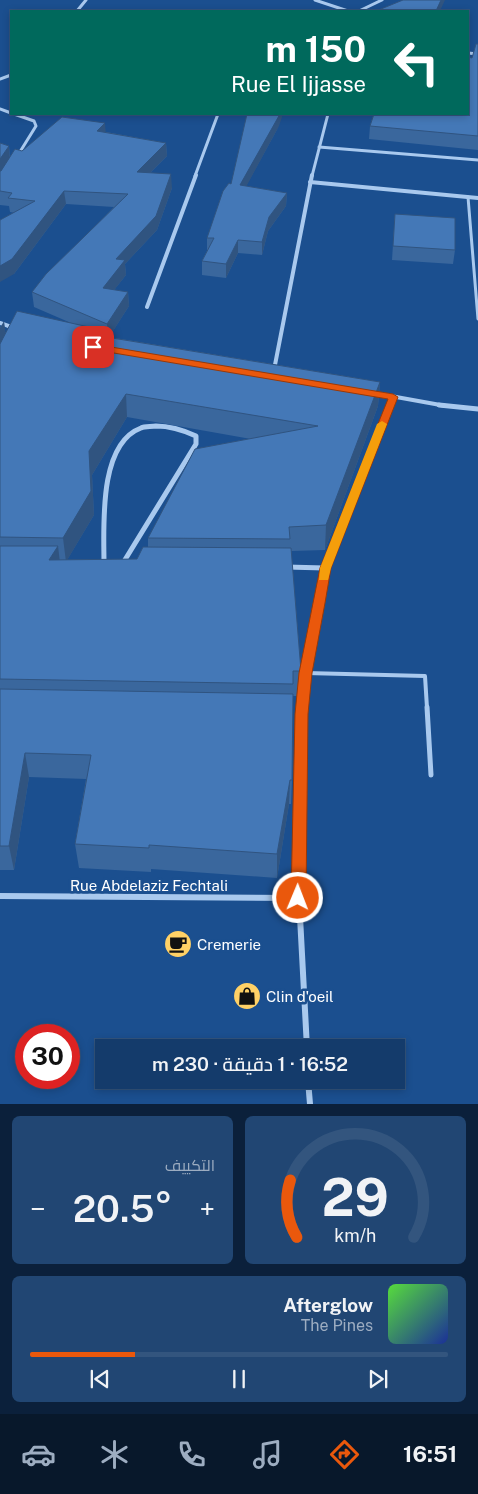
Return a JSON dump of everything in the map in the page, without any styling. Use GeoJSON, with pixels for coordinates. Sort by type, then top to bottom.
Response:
{"type":"FeatureCollection","features":[{"type":"Feature","properties":{"kind":"street"},"geometry":{"type":"LineString","coordinates":[[78,10],[86,0]]}},
{"type":"Feature","properties":{"kind":"street"},"geometry":{"type":"LineString","coordinates":[[315,0],[345,10]]}},
{"type":"Feature","properties":{"kind":"street"},"geometry":{"type":"LineString","coordinates":[[361,10],[382,0]]}},
{"type":"Feature","properties":{"kind":"street"},"geometry":{"type":"LineString","coordinates":[[16,158],[36,126],[34,121],[18,115]]}},
{"type":"Feature","properties":{"kind":"street"},"geometry":{"type":"LineString","coordinates":[[147,307],[218,115]]}},
{"type":"Feature","properties":{"kind":"street"},"geometry":{"type":"LineString","coordinates":[[272,376],[310,182],[328,115]]}},
{"type":"Feature","properties":{"kind":"street"},"geometry":{"type":"LineString","coordinates":[[319,148],[478,160]]}},
{"type":"Feature","properties":{"kind":"street"},"geometry":{"type":"LineString","coordinates":[[310,182],[478,198]]}},
{"type":"Feature","properties":{"kind":"street"},"geometry":{"type":"LineString","coordinates":[[0,323],[18,330],[15,337]]}},
{"type":"Feature","properties":{"kind":"street"},"geometry":{"type":"LineString","coordinates":[[366,392],[450,407],[478,409]]}},
{"type":"Feature","properties":{"kind":"street"},"geometry":{"type":"LineString","coordinates":[[306,1039],[298,898],[302,714],[306,673],[325,568],[393,397]]}},
{"type":"Feature","properties":{"kind":"street"},"geometry":{"type":"LineString","coordinates":[[104,566],[106,486],[111,462],[128,434],[138,427],[151,424],[185,430],[196,436],[196,444],[121,566]]}},
{"type":"Feature","properties":{"kind":"street"},"geometry":{"type":"LineString","coordinates":[[95,566],[131,566]]}},
{"type":"Feature","properties":{"kind":"street"},"geometry":{"type":"LineString","coordinates":[[277,567],[325,568]]}},
{"type":"Feature","properties":{"kind":"street"},"geometry":{"type":"LineString","coordinates":[[292,714],[302,714]]}},
{"type":"Feature","properties":{"kind":"street","name":"Rue Abdelaziz Fechtali"},"geometry":{"type":"LineString","coordinates":[[0,896],[298,898]]}},
{"type":"Feature","properties":{"kind":"street"},"geometry":{"type":"LineString","coordinates":[[309,1089],[310,1104]]}},
{"type":"Feature","properties":{"kind":"lane"},"geometry":{"type":"LineString","coordinates":[[468,197],[478,319]]}},
{"type":"Feature","properties":{"kind":"lane"},"geometry":{"type":"LineString","coordinates":[[306,673],[424,676],[431,776]]}},
{"type":"Feature","properties":{"kind":"building"},"geometry":{"type":"Polygon","coordinates":[[[403,0],[441,0],[436,10],[378,10],[403,0]]]}},
{"type":"Feature","properties":{"kind":"building"},"geometry":{"type":"Polygon","coordinates":[[[476,44],[478,44],[478,136],[370,126],[374,115],[469,115],[469,57],[472,58],[476,44]]]}},
{"type":"Feature","properties":{"kind":"building"},"geometry":{"type":"Polygon","coordinates":[[[247,115],[279,115],[240,185],[287,193],[269,217],[262,242],[238,240],[226,264],[202,261],[214,238],[207,238],[223,191],[229,183],[231,184],[247,115]]]}},
{"type":"Feature","properties":{"kind":"building"},"geometry":{"type":"Polygon","coordinates":[[[62,117],[105,123],[97,131],[166,143],[137,172],[171,174],[156,216],[116,259],[125,260],[103,288],[128,292],[107,324],[32,292],[46,274],[128,194],[64,191],[12,259],[0,266],[0,220],[35,201],[8,198],[12,193],[0,191],[0,171],[15,149],[22,151],[62,117]]]}},
{"type":"Feature","properties":{"kind":"building"},"geometry":{"type":"Polygon","coordinates":[[[0,143],[9,146],[0,159],[0,143]]]}},
{"type":"Feature","properties":{"kind":"building"},"geometry":{"type":"Polygon","coordinates":[[[395,214],[455,218],[455,250],[393,246],[395,214]]]}},
{"type":"Feature","properties":{"kind":"building"},"geometry":{"type":"Polygon","coordinates":[[[17,311],[98,329],[94,335],[380,382],[326,525],[289,527],[290,539],[148,538],[195,449],[318,426],[126,394],[89,451],[91,491],[63,538],[0,537],[0,344],[17,311]]]}},
{"type":"Feature","properties":{"kind":"building"},"geometry":{"type":"Polygon","coordinates":[[[0,546],[58,546],[49,560],[137,559],[143,547],[291,548],[301,671],[293,671],[293,684],[0,679],[0,546]]]}},
{"type":"Feature","properties":{"kind":"building"},"geometry":{"type":"Polygon","coordinates":[[[0,689],[293,694],[292,780],[290,780],[277,854],[149,845],[149,848],[75,844],[91,755],[25,753],[9,846],[0,846],[0,689]]]}},
{"type":"Feature","properties":{"kind":"slow traffic"},"geometry":{"type":"LineString","coordinates":[[324,578],[325,568],[382,424]]}},
{"type":"Feature","properties":{"kind":"place","name":"Cremerie"},"geometry":{"type":"Point","coordinates":[178,944]}},
{"type":"Feature","properties":{"kind":"place","name":"Clin d'oeil"},"geometry":{"type":"Point","coordinates":[247,996]}},
{"type":"Feature","properties":{"kind":"route"},"geometry":{"type":"LineString","coordinates":[[93,347],[393,397],[325,568],[306,673],[302,714],[298,898]]}}]}
